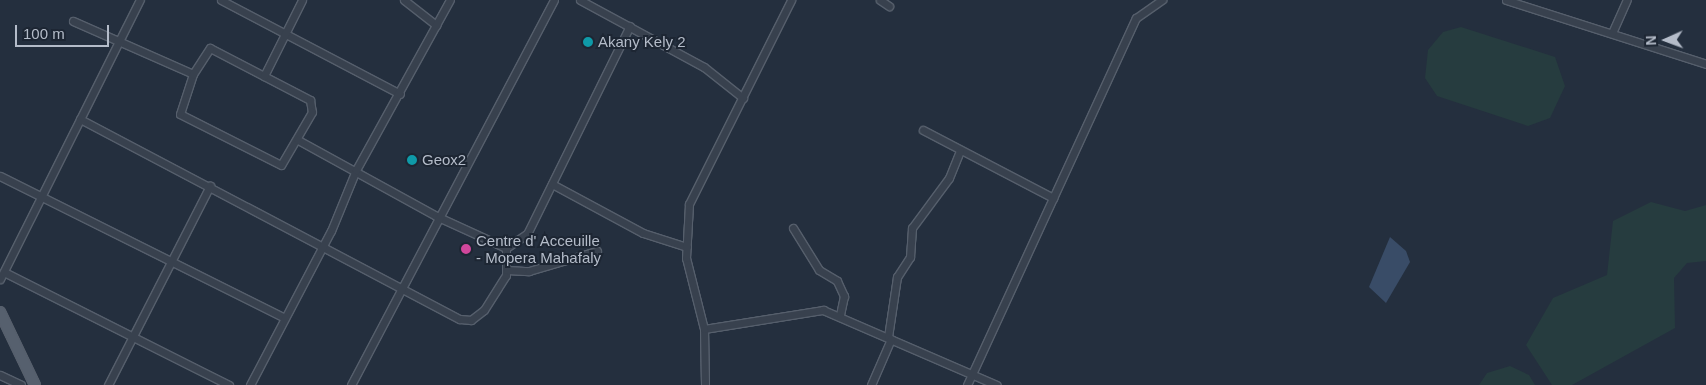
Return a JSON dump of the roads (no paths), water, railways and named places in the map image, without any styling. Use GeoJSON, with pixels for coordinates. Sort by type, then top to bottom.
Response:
{"type":"FeatureCollection","features":[{"type":"Feature","properties":{"kind":"main road"},"geometry":{"type":"LineString","coordinates":[[0,312],[35,385]]}},
{"type":"Feature","properties":{"kind":"street"},"geometry":{"type":"LineString","coordinates":[[140,0],[2,275],[133,333],[229,385]]}},
{"type":"Feature","properties":{"kind":"street"},"geometry":{"type":"LineString","coordinates":[[221,0],[400,94]]}},
{"type":"Feature","properties":{"kind":"street"},"geometry":{"type":"LineString","coordinates":[[264,76],[302,0]]}},
{"type":"Feature","properties":{"kind":"street"},"geometry":{"type":"LineString","coordinates":[[404,0],[436,26]]}},
{"type":"Feature","properties":{"kind":"street"},"geometry":{"type":"LineString","coordinates":[[250,385],[321,246],[356,170],[400,94],[450,0]]}},
{"type":"Feature","properties":{"kind":"street"},"geometry":{"type":"LineString","coordinates":[[351,385],[436,216],[554,0]]}},
{"type":"Feature","properties":{"kind":"street"},"geometry":{"type":"LineString","coordinates":[[580,0],[727,81],[743,98]]}},
{"type":"Feature","properties":{"kind":"street"},"geometry":{"type":"LineString","coordinates":[[705,385],[704,329],[687,247],[689,204],[790,0]]}},
{"type":"Feature","properties":{"kind":"street"},"geometry":{"type":"LineString","coordinates":[[880,0],[890,6]]}},
{"type":"Feature","properties":{"kind":"street"},"geometry":{"type":"LineString","coordinates":[[967,385],[1136,18],[1162,0]]}},
{"type":"Feature","properties":{"kind":"street"},"geometry":{"type":"LineString","coordinates":[[1506,0],[1706,64]]}},
{"type":"Feature","properties":{"kind":"street"},"geometry":{"type":"LineString","coordinates":[[1612,33],[1627,0]]}},
{"type":"Feature","properties":{"kind":"street"},"geometry":{"type":"LineString","coordinates":[[74,21],[193,74]]}},
{"type":"Feature","properties":{"kind":"street"},"geometry":{"type":"LineString","coordinates":[[506,248],[527,234],[630,26]]}},
{"type":"Feature","properties":{"kind":"street"},"geometry":{"type":"LineString","coordinates":[[210,48],[310,100],[312,112],[286,162],[277,165],[185,118],[179,109],[193,74],[210,48]]}},
{"type":"Feature","properties":{"kind":"street"},"geometry":{"type":"LineString","coordinates":[[80,119],[460,319],[471,320],[484,310],[507,270],[506,248]]}},
{"type":"Feature","properties":{"kind":"street"},"geometry":{"type":"LineString","coordinates":[[923,130],[1053,198]]}},
{"type":"Feature","properties":{"kind":"street"},"geometry":{"type":"LineString","coordinates":[[298,140],[356,170],[436,216],[506,248]]}},
{"type":"Feature","properties":{"kind":"street"},"geometry":{"type":"LineString","coordinates":[[871,385],[889,338],[897,277],[910,257],[912,228],[949,178],[960,151]]}},
{"type":"Feature","properties":{"kind":"street"},"geometry":{"type":"LineString","coordinates":[[0,176],[40,198],[171,260],[285,318]]}},
{"type":"Feature","properties":{"kind":"street"},"geometry":{"type":"LineString","coordinates":[[552,184],[643,233],[687,247]]}},
{"type":"Feature","properties":{"kind":"street"},"geometry":{"type":"LineString","coordinates":[[108,385],[210,186]]}},
{"type":"Feature","properties":{"kind":"street"},"geometry":{"type":"LineString","coordinates":[[792,228],[819,270],[837,281],[844,296],[840,315]]}},
{"type":"Feature","properties":{"kind":"street"},"geometry":{"type":"LineString","coordinates":[[507,270],[529,271],[596,252]]}},
{"type":"Feature","properties":{"kind":"street"},"geometry":{"type":"LineString","coordinates":[[704,329],[823,310],[840,315],[996,385]]}},
{"type":"Feature","properties":{"kind":"street"},"geometry":{"type":"LineString","coordinates":[[0,374],[21,385]]}},
{"type":"Feature","properties":{"kind":"water"},"geometry":{"type":"Polygon","coordinates":[[[1390,237],[1406,251],[1410,262],[1386,303],[1369,287],[1390,237]]]}},
{"type":"Feature","properties":{"kind":"place","name":"Akany Kely 2"},"geometry":{"type":"Point","coordinates":[588,42]}},
{"type":"Feature","properties":{"kind":"place","name":"Geox2"},"geometry":{"type":"Point","coordinates":[412,160]}},
{"type":"Feature","properties":{"kind":"place","name":"Centre d' Acceuille - Mopera Mahafaly"},"geometry":{"type":"Point","coordinates":[466,249]}}]}
